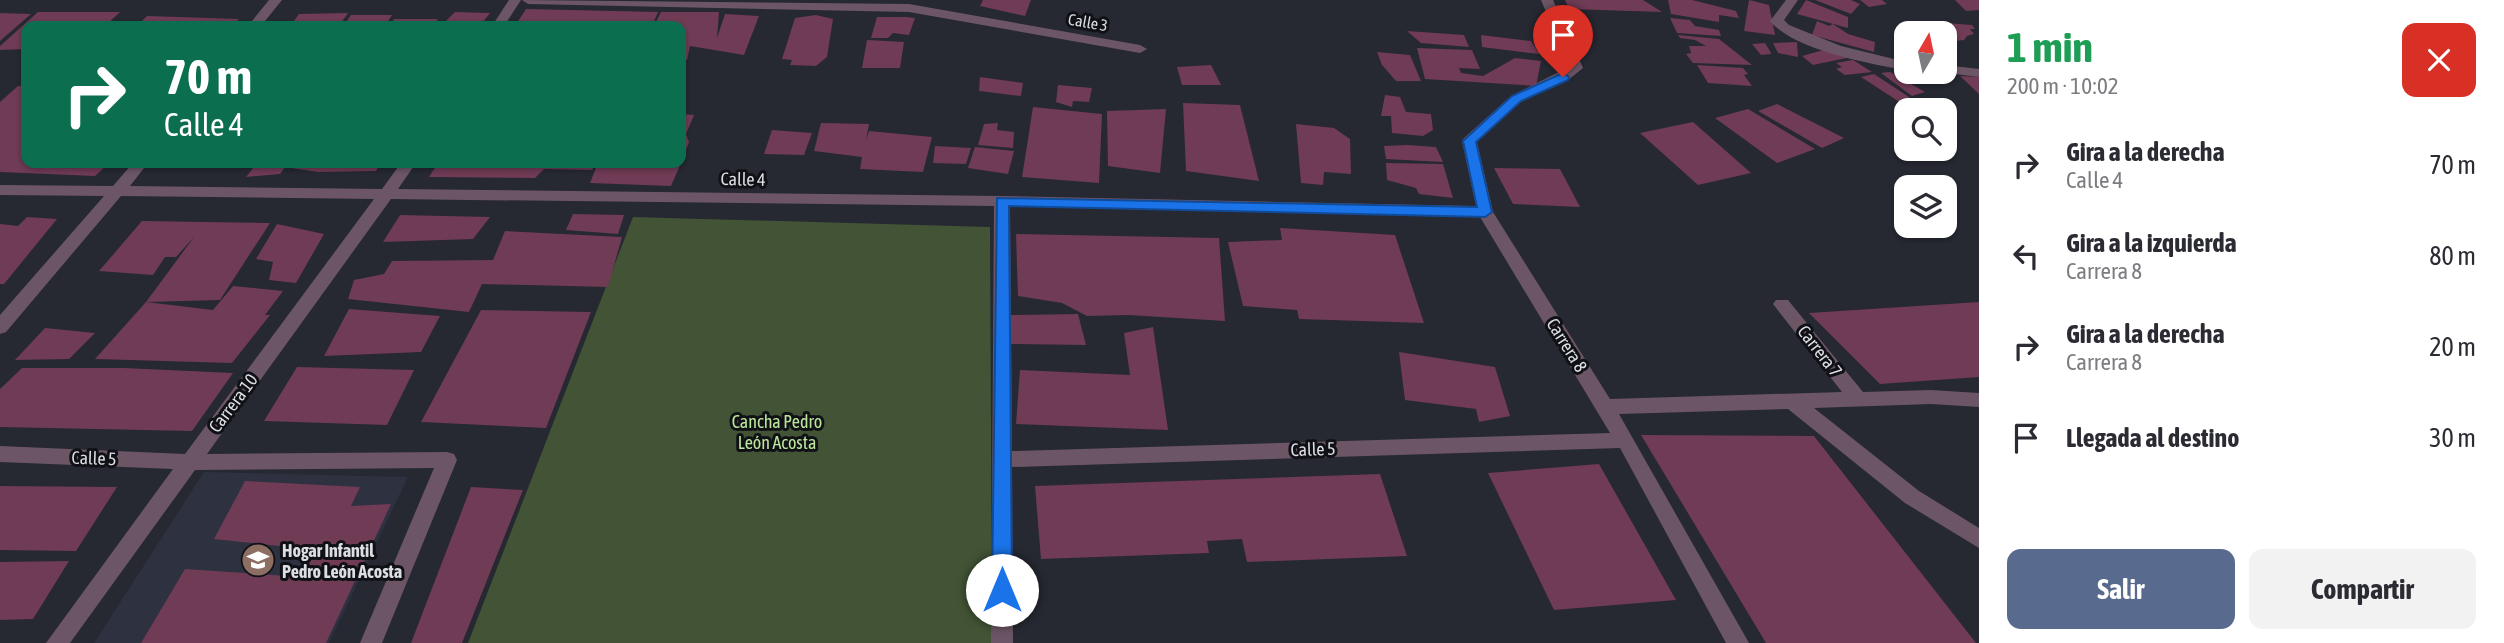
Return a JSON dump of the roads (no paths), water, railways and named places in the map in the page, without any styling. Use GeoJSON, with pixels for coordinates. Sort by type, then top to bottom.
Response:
{"type":"FeatureCollection","features":[{"type":"Feature","properties":{"kind":"street"},"geometry":{"type":"LineString","coordinates":[[258,21],[276,0]]}},
{"type":"Feature","properties":{"kind":"street"},"geometry":{"type":"LineString","coordinates":[[501,21],[515,0]]}},
{"type":"Feature","properties":{"kind":"street","name":"Calle 3"},"geometry":{"type":"LineString","coordinates":[[528,0],[909,8],[1140,49]]}},
{"type":"Feature","properties":{"kind":"street","name":"Carrera 8"},"geometry":{"type":"LineString","coordinates":[[1547,0],[1576,68],[1517,99],[1469,141],[1485,212],[1625,440],[1738,643]]}},
{"type":"Feature","properties":{"kind":"street"},"geometry":{"type":"LineString","coordinates":[[1792,0],[1777,21],[1780,26],[1811,40],[1894,63]]}},
{"type":"Feature","properties":{"kind":"street"},"geometry":{"type":"LineString","coordinates":[[1957,70],[1979,73]]}},
{"type":"Feature","properties":{"kind":"street"},"geometry":{"type":"LineString","coordinates":[[0,327],[137,168]]}},
{"type":"Feature","properties":{"kind":"street","name":"Carrera 10"},"geometry":{"type":"LineString","coordinates":[[57,643],[406,168]]}},
{"type":"Feature","properties":{"kind":"street","name":"Calle 4"},"geometry":{"type":"LineString","coordinates":[[0,190],[1002,201],[1485,212]]}},
{"type":"Feature","properties":{"kind":"street"},"geometry":{"type":"LineString","coordinates":[[1002,201],[1002,643]]}},
{"type":"Feature","properties":{"kind":"street","name":"Carrera 7"},"geometry":{"type":"LineString","coordinates":[[1782,304],[1858,399]]}},
{"type":"Feature","properties":{"kind":"street"},"geometry":{"type":"LineString","coordinates":[[1605,407],[1931,397],[1979,400]]}},
{"type":"Feature","properties":{"kind":"street"},"geometry":{"type":"LineString","coordinates":[[1793,402],[1912,496],[1979,539]]}},
{"type":"Feature","properties":{"kind":"street","name":"Calle 5"},"geometry":{"type":"LineString","coordinates":[[1001,458],[1625,440]]}},
{"type":"Feature","properties":{"kind":"street","name":"Calle 5"},"geometry":{"type":"LineString","coordinates":[[0,454],[188,462],[447,460],[371,643]]}},
{"type":"Feature","properties":{"kind":"place","name":"Hogar Infantil Pedro León Acosta"},"geometry":{"type":"Point","coordinates":[258,560]}},
{"type":"Feature","properties":{"kind":"park label","name":"Cancha Pedro León Acosta"},"geometry":{"type":"Point","coordinates":[777,431]}}]}
